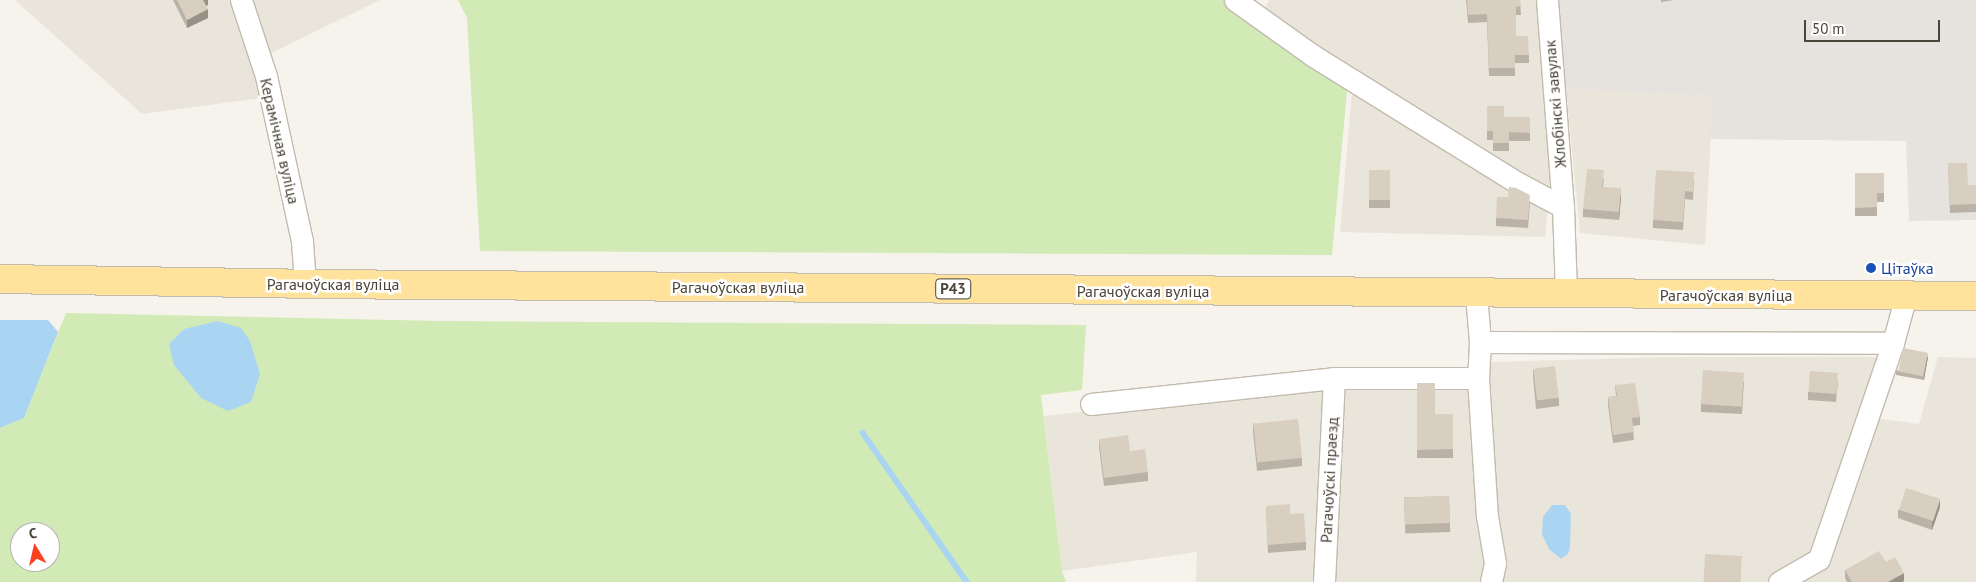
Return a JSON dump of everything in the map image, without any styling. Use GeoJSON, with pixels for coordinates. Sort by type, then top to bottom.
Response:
{"type":"FeatureCollection","features":[{"type":"Feature","properties":{"kind":"main road","name":"Рагачоўская вуліца"},"geometry":{"type":"LineString","coordinates":[[0,280],[1476,294],[1976,296]]}},
{"type":"Feature","properties":{"kind":"street","name":"Керамічная вуліца"},"geometry":{"type":"LineString","coordinates":[[241,0],[266,76],[302,242],[305,284]]}},
{"type":"Feature","properties":{"kind":"street"},"geometry":{"type":"LineString","coordinates":[[1235,0],[1312,55],[1518,183],[1563,207]]}},
{"type":"Feature","properties":{"kind":"street","name":"Жлобінскі завулак"},"geometry":{"type":"LineString","coordinates":[[1547,0],[1563,207],[1566,294]]}},
{"type":"Feature","properties":{"kind":"street"},"geometry":{"type":"LineString","coordinates":[[1476,294],[1480,342],[1478,378],[1487,516],[1495,563],[1491,582]]}},
{"type":"Feature","properties":{"kind":"street"},"geometry":{"type":"LineString","coordinates":[[1779,582],[1819,559],[1893,343],[1906,295]]}},
{"type":"Feature","properties":{"kind":"street"},"geometry":{"type":"LineString","coordinates":[[1480,342],[1893,343]]}},
{"type":"Feature","properties":{"kind":"street"},"geometry":{"type":"LineString","coordinates":[[1091,404],[1334,378],[1478,378]]}},
{"type":"Feature","properties":{"kind":"street","name":"Рагачоўскі праезд"},"geometry":{"type":"LineString","coordinates":[[1324,582],[1334,378]]}},
{"type":"Feature","properties":{"kind":"shaded area"},"geometry":{"type":"Polygon","coordinates":[[[15,0],[380,0],[257,60],[261,98],[142,114],[15,0]]]}},
{"type":"Feature","properties":{"kind":"shaded area"},"geometry":{"type":"Polygon","coordinates":[[[1269,0],[1538,0],[1552,188],[1533,186],[1404,107],[1264,10],[1269,0]]]}},
{"type":"Feature","properties":{"kind":"shaded area"},"geometry":{"type":"Polygon","coordinates":[[[1558,0],[1976,0],[1976,220],[1909,221],[1906,141],[1710,139],[1712,96],[1566,89],[1558,0]]]}},
{"type":"Feature","properties":{"kind":"shaded area"},"geometry":{"type":"Polygon","coordinates":[[[1566,89],[1713,96],[1705,245],[1580,233],[1566,89]]]}},
{"type":"Feature","properties":{"kind":"shaded area"},"geometry":{"type":"Polygon","coordinates":[[[1352,92],[1548,205],[1545,237],[1340,232],[1352,92]]]}},
{"type":"Feature","properties":{"kind":"shaded area"},"geometry":{"type":"Polygon","coordinates":[[[1672,357],[1878,357],[1860,416],[1919,424],[1938,357],[1976,358],[1976,582],[1499,582],[1490,362],[1672,357]]]}},
{"type":"Feature","properties":{"kind":"shaded area"},"geometry":{"type":"Polygon","coordinates":[[[1338,382],[1471,384],[1488,567],[1485,582],[1328,582],[1338,382]]]}},
{"type":"Feature","properties":{"kind":"shaded area"},"geometry":{"type":"Polygon","coordinates":[[[1329,384],[1318,582],[1196,582],[1197,552],[1062,571],[1044,416],[1329,384]]]}},
{"type":"Feature","properties":{"kind":"green space"},"geometry":{"type":"Polygon","coordinates":[[[458,0],[1223,0],[1347,91],[1332,255],[480,251],[467,18],[458,0]]]}},
{"type":"Feature","properties":{"kind":"green space"},"geometry":{"type":"Polygon","coordinates":[[[66,313],[441,321],[1086,325],[1082,390],[1041,395],[1062,571],[1066,582],[0,582],[0,428],[24,418],[66,313]]]}},
{"type":"Feature","properties":{"kind":"water"},"geometry":{"type":"Polygon","coordinates":[[[0,320],[48,320],[58,332],[24,418],[0,428],[0,320]]]}},
{"type":"Feature","properties":{"kind":"water"},"geometry":{"type":"Polygon","coordinates":[[[218,321],[241,328],[250,341],[260,374],[251,402],[228,411],[201,398],[174,365],[169,344],[184,329],[218,321]]]}},
{"type":"Feature","properties":{"kind":"water"},"geometry":{"type":"Polygon","coordinates":[[[1552,505],[1565,505],[1571,514],[1570,547],[1568,554],[1561,559],[1549,549],[1542,534],[1543,517],[1552,505]]]}},
{"type":"Feature","properties":{"kind":"building"},"geometry":{"type":"Polygon","coordinates":[[[177,0],[203,0],[208,9],[187,20],[177,0]]]}},
{"type":"Feature","properties":{"kind":"building"},"geometry":{"type":"Polygon","coordinates":[[[1467,0],[1520,0],[1521,6],[1516,7],[1516,36],[1528,36],[1529,55],[1515,55],[1515,68],[1489,68],[1487,14],[1468,15],[1467,0]]]}},
{"type":"Feature","properties":{"kind":"building"},"geometry":{"type":"Polygon","coordinates":[[[1487,106],[1504,106],[1504,117],[1530,117],[1530,133],[1509,132],[1509,143],[1493,143],[1493,131],[1487,131],[1487,106]]]}},
{"type":"Feature","properties":{"kind":"building"},"geometry":{"type":"Polygon","coordinates":[[[1948,163],[1967,163],[1968,185],[1976,185],[1976,204],[1950,205],[1948,163]]]}},
{"type":"Feature","properties":{"kind":"building"},"geometry":{"type":"Polygon","coordinates":[[[1587,169],[1604,170],[1602,187],[1621,188],[1619,212],[1583,209],[1587,169]]]}},
{"type":"Feature","properties":{"kind":"building"},"geometry":{"type":"Polygon","coordinates":[[[1369,170],[1390,170],[1390,200],[1369,200],[1369,170]]]}},
{"type":"Feature","properties":{"kind":"building"},"geometry":{"type":"Polygon","coordinates":[[[1656,170],[1694,172],[1693,192],[1685,191],[1683,222],[1653,220],[1656,170]]]}},
{"type":"Feature","properties":{"kind":"building"},"geometry":{"type":"Polygon","coordinates":[[[1855,173],[1884,173],[1884,193],[1877,193],[1877,207],[1855,208],[1855,173]]]}},
{"type":"Feature","properties":{"kind":"building"},"geometry":{"type":"Polygon","coordinates":[[[1509,187],[1516,188],[1530,195],[1528,220],[1496,218],[1497,197],[1508,197],[1509,187]]]}},
{"type":"Feature","properties":{"kind":"building"},"geometry":{"type":"Polygon","coordinates":[[[1903,348],[1928,353],[1923,376],[1898,372],[1903,348]]]}},
{"type":"Feature","properties":{"kind":"building"},"geometry":{"type":"Polygon","coordinates":[[[1555,366],[1559,398],[1537,400],[1533,369],[1555,366]]]}},
{"type":"Feature","properties":{"kind":"building"},"geometry":{"type":"Polygon","coordinates":[[[1703,370],[1744,373],[1742,407],[1701,404],[1703,370]]]}},
{"type":"Feature","properties":{"kind":"building"},"geometry":{"type":"Polygon","coordinates":[[[1810,371],[1838,373],[1836,394],[1809,392],[1810,371]]]}},
{"type":"Feature","properties":{"kind":"building"},"geometry":{"type":"Polygon","coordinates":[[[1417,383],[1435,383],[1435,414],[1453,414],[1453,449],[1417,450],[1417,383]]]}},
{"type":"Feature","properties":{"kind":"building"},"geometry":{"type":"Polygon","coordinates":[[[1635,383],[1640,417],[1632,418],[1634,432],[1613,435],[1608,397],[1617,396],[1615,385],[1635,383]]]}},
{"type":"Feature","properties":{"kind":"building"},"geometry":{"type":"Polygon","coordinates":[[[1298,419],[1302,458],[1257,462],[1253,424],[1298,419]]]}},
{"type":"Feature","properties":{"kind":"building"},"geometry":{"type":"Polygon","coordinates":[[[1128,435],[1130,451],[1145,449],[1148,472],[1104,478],[1099,439],[1128,435]]]}},
{"type":"Feature","properties":{"kind":"building"},"geometry":{"type":"Polygon","coordinates":[[[1906,488],[1940,499],[1933,521],[1899,510],[1906,488]]]}},
{"type":"Feature","properties":{"kind":"building"},"geometry":{"type":"Polygon","coordinates":[[[1449,496],[1450,523],[1405,525],[1404,498],[1449,496]]]}},
{"type":"Feature","properties":{"kind":"building"},"geometry":{"type":"Polygon","coordinates":[[[1290,504],[1290,514],[1304,513],[1306,542],[1268,545],[1266,506],[1290,504]]]}},
{"type":"Feature","properties":{"kind":"building"},"geometry":{"type":"Polygon","coordinates":[[[1879,551],[1886,562],[1895,557],[1904,573],[1888,582],[1852,582],[1845,570],[1879,551]]]}},
{"type":"Feature","properties":{"kind":"building"},"geometry":{"type":"Polygon","coordinates":[[[1705,554],[1742,556],[1741,582],[1704,582],[1705,554]]]}},
{"type":"Feature","properties":{"kind":"waterway"},"geometry":{"type":"LineString","coordinates":[[863,433],[967,582]]}},
{"type":"Feature","properties":{"kind":"place","name":"Цітаўка"},"geometry":{"type":"Point","coordinates":[1871,268]}}]}
